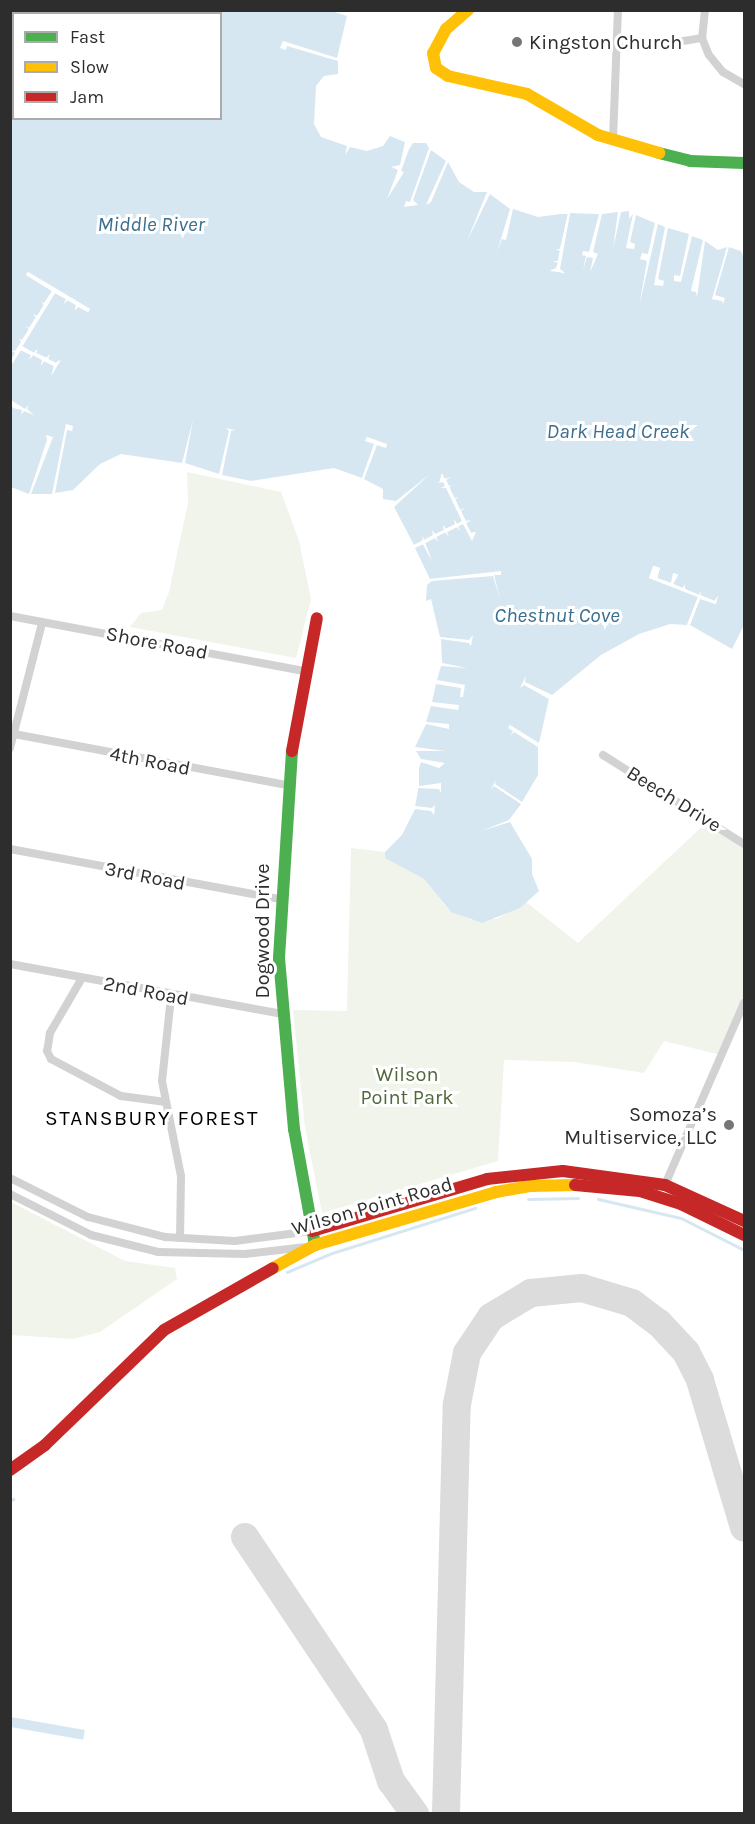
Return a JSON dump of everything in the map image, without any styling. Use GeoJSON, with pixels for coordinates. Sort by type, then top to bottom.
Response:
{"type":"FeatureCollection","features":[{"type":"Feature","properties":{"kind":"street"},"geometry":{"type":"LineString","coordinates":[[468,10],[438,40],[433,60],[439,71],[452,78],[527,94],[562,117],[612,139],[690,161],[744,163]]}},
{"type":"Feature","properties":{"kind":"street"},"geometry":{"type":"LineString","coordinates":[[612,139],[618,10]]}},
{"type":"Feature","properties":{"kind":"street"},"geometry":{"type":"LineString","coordinates":[[705,10],[702,38],[723,72],[744,84]]}},
{"type":"Feature","properties":{"kind":"street"},"geometry":{"type":"LineString","coordinates":[[617,47],[653,46],[702,38]]}},
{"type":"Feature","properties":{"kind":"street","name":"Shore Road"},"geometry":{"type":"LineString","coordinates":[[10,616],[304,671]]}},
{"type":"Feature","properties":{"kind":"street","name":"Dogwood Drive"},"geometry":{"type":"LineString","coordinates":[[315,1245],[294,1130],[282,1014],[280,899],[287,785],[304,671],[317,618]]}},
{"type":"Feature","properties":{"kind":"street"},"geometry":{"type":"LineString","coordinates":[[10,748],[14,734],[14,721],[42,623]]}},
{"type":"Feature","properties":{"kind":"street","name":"4th Road"},"geometry":{"type":"LineString","coordinates":[[14,734],[287,785]]}},
{"type":"Feature","properties":{"kind":"street","name":"Beech Drive"},"geometry":{"type":"LineString","coordinates":[[603,755],[744,844]]}},
{"type":"Feature","properties":{"kind":"street","name":"3rd Road"},"geometry":{"type":"LineString","coordinates":[[10,849],[280,899]]}},
{"type":"Feature","properties":{"kind":"street","name":"2nd Road"},"geometry":{"type":"LineString","coordinates":[[10,964],[171,997],[282,1014]]}},
{"type":"Feature","properties":{"kind":"street"},"geometry":{"type":"LineString","coordinates":[[82,978],[50,1033],[47,1051],[51,1059],[121,1096],[166,1102]]}},
{"type":"Feature","properties":{"kind":"street"},"geometry":{"type":"LineString","coordinates":[[171,997],[165,1037],[166,1102],[181,1176],[180,1238]]}},
{"type":"Feature","properties":{"kind":"street"},"geometry":{"type":"LineString","coordinates":[[663,1191],[744,1003]]}},
{"type":"Feature","properties":{"kind":"street","name":"Wilson Point Road"},"geometry":{"type":"LineString","coordinates":[[10,1178],[88,1217],[142,1233],[180,1238],[235,1241],[312,1232],[464,1185],[512,1174],[563,1171],[663,1191],[744,1221]]}},
{"type":"Feature","properties":{"kind":"street","name":"Wilson Point Road"},"geometry":{"type":"LineString","coordinates":[[10,1194],[91,1235],[158,1252],[244,1254],[315,1245],[495,1192],[531,1186],[591,1185],[663,1191],[744,1235]]}},
{"type":"Feature","properties":{"kind":"street"},"geometry":{"type":"LineString","coordinates":[[10,1470],[52,1439],[164,1330],[315,1245]]}},
{"type":"Feature","properties":{"kind":"green space"},"geometry":{"type":"Polygon","coordinates":[[[187,472],[281,492],[299,541],[311,599],[296,658],[130,627],[141,613],[162,610],[169,592],[188,503],[187,472]]]}},
{"type":"Feature","properties":{"kind":"green space","name":"Wilson Point Park"},"geometry":{"type":"Polygon","coordinates":[[[708,821],[744,843],[744,1003],[721,1055],[664,1041],[644,1073],[575,1062],[504,1060],[498,1161],[322,1213],[305,1127],[293,1010],[347,1011],[351,848],[385,852],[386,858],[424,879],[447,908],[471,920],[497,919],[526,902],[578,943],[708,821]]]}},
{"type":"Feature","properties":{"kind":"green space"},"geometry":{"type":"Polygon","coordinates":[[[11,1202],[125,1261],[175,1268],[177,1279],[100,1332],[73,1339],[11,1335],[11,1202]]]}},
{"type":"Feature","properties":{"kind":"water"},"geometry":{"type":"Polygon","coordinates":[[[328,10],[347,16],[337,58],[283,41],[280,48],[286,50],[287,46],[338,61],[338,74],[324,76],[316,86],[314,124],[321,137],[347,146],[345,155],[350,147],[367,151],[383,146],[390,136],[405,142],[400,165],[391,167],[398,170],[387,199],[404,172],[401,171],[413,143],[426,143],[429,148],[410,202],[406,201],[404,207],[418,205],[413,200],[431,150],[446,161],[426,205],[431,202],[448,162],[459,182],[474,192],[487,192],[467,241],[490,194],[510,209],[497,252],[502,239],[506,240],[513,209],[538,217],[568,213],[560,249],[556,249],[560,250],[558,261],[553,261],[558,262],[556,269],[550,270],[564,273],[559,269],[570,213],[599,214],[589,252],[583,251],[582,255],[586,256],[583,270],[587,257],[593,258],[590,272],[598,254],[593,252],[602,214],[618,212],[613,249],[621,212],[629,211],[629,219],[633,214],[626,248],[634,249],[635,244],[630,242],[636,215],[655,223],[648,254],[642,253],[640,259],[647,261],[639,307],[658,224],[665,227],[654,285],[663,286],[664,281],[658,279],[668,228],[689,234],[680,276],[674,275],[674,281],[681,282],[692,236],[703,240],[691,291],[696,292],[697,297],[705,241],[718,250],[727,247],[712,299],[722,301],[723,304],[725,298],[715,295],[729,247],[741,251],[744,258],[744,625],[732,649],[690,625],[700,598],[715,604],[718,596],[715,601],[700,595],[701,592],[699,595],[673,584],[678,575],[674,573],[671,583],[657,578],[660,568],[654,566],[649,578],[698,597],[687,625],[670,624],[639,634],[601,655],[552,695],[525,682],[526,676],[520,688],[524,685],[549,699],[539,743],[510,725],[508,728],[513,731],[510,736],[514,732],[538,747],[538,775],[522,802],[495,784],[496,780],[491,789],[494,786],[521,804],[509,820],[481,831],[510,822],[532,859],[532,874],[539,891],[520,908],[482,923],[451,912],[424,879],[385,858],[385,852],[402,835],[415,809],[431,811],[434,815],[435,805],[432,808],[415,806],[418,788],[439,789],[441,793],[441,783],[419,786],[419,768],[421,762],[439,768],[445,763],[421,759],[416,751],[445,751],[415,747],[426,724],[449,729],[449,724],[426,722],[431,706],[458,710],[459,705],[432,702],[436,684],[461,688],[460,697],[463,697],[465,685],[437,680],[441,666],[467,668],[442,663],[441,639],[469,643],[471,646],[473,635],[469,640],[440,637],[431,599],[426,601],[427,585],[432,581],[493,576],[500,599],[494,575],[501,575],[501,571],[430,579],[415,548],[423,544],[432,560],[425,543],[435,538],[438,542],[436,537],[457,527],[460,531],[458,526],[463,524],[474,539],[472,534],[476,532],[471,533],[466,523],[471,520],[466,522],[446,480],[450,477],[445,479],[440,474],[443,480],[438,483],[443,481],[446,486],[442,489],[446,487],[462,521],[457,524],[454,519],[456,524],[445,529],[443,525],[444,530],[435,535],[432,530],[434,535],[424,540],[421,536],[423,540],[414,545],[394,507],[430,474],[396,501],[383,499],[383,489],[364,479],[377,445],[386,448],[387,444],[367,437],[365,441],[374,444],[362,478],[334,468],[251,481],[222,475],[231,431],[235,430],[226,428],[229,431],[219,474],[185,463],[193,420],[182,463],[121,454],[100,464],[73,490],[55,493],[67,430],[72,431],[73,426],[66,424],[52,494],[31,494],[53,437],[46,435],[47,440],[29,494],[11,487],[11,403],[13,408],[22,410],[21,415],[24,411],[34,415],[27,409],[29,405],[25,409],[11,400],[10,366],[20,350],[31,355],[30,359],[33,355],[43,360],[41,365],[44,361],[54,366],[52,375],[60,359],[56,363],[48,359],[49,355],[47,358],[36,353],[37,349],[34,353],[22,347],[55,293],[66,299],[64,303],[67,300],[76,305],[75,310],[78,306],[88,312],[90,309],[28,272],[26,275],[52,291],[37,316],[33,314],[36,317],[29,328],[26,327],[29,329],[11,360],[11,11],[328,10]]]}},
{"type":"Feature","properties":{"kind":"water"},"geometry":{"type":"Polygon","coordinates":[[[11,1717],[85,1730],[83,1740],[10,1727],[11,1717]]]}},
{"type":"Feature","properties":{"kind":"pier"},"geometry":{"type":"Polygon","coordinates":[[[556,200],[558,209],[580,208],[581,213],[570,213],[560,269],[565,273],[550,271],[556,268],[558,263],[553,261],[558,261],[560,251],[556,249],[560,249],[568,214],[552,214],[556,211],[551,201],[556,200]]]}},
{"type":"Feature","properties":{"kind":"pier"},"geometry":{"type":"Polygon","coordinates":[[[28,272],[90,309],[88,312],[78,307],[75,311],[76,305],[68,300],[64,304],[66,299],[55,293],[22,346],[34,353],[38,349],[36,353],[46,358],[50,354],[48,359],[56,363],[61,360],[51,376],[54,366],[44,361],[41,366],[42,360],[33,355],[29,360],[31,355],[21,350],[11,366],[15,353],[11,350],[15,351],[21,342],[19,339],[22,340],[29,329],[25,326],[29,328],[36,317],[33,314],[37,316],[44,305],[41,302],[44,303],[52,291],[26,275],[28,272]]]}},
{"type":"Feature","properties":{"kind":"pier"},"geometry":{"type":"Polygon","coordinates":[[[442,473],[445,479],[450,477],[446,480],[449,486],[453,485],[449,487],[454,498],[459,497],[455,499],[460,510],[465,508],[461,511],[466,521],[471,520],[466,523],[471,533],[476,532],[472,541],[463,524],[458,526],[460,531],[457,527],[447,532],[449,537],[445,532],[436,537],[438,542],[435,538],[425,543],[431,560],[423,544],[415,548],[414,545],[423,541],[422,535],[424,540],[433,535],[432,530],[435,534],[444,530],[443,525],[446,529],[455,524],[454,519],[457,524],[462,521],[446,488],[441,488],[445,486],[443,482],[439,483],[442,473]]]}},
{"type":"Feature","properties":{"kind":"pier"},"geometry":{"type":"Polygon","coordinates":[[[653,566],[660,568],[657,578],[671,583],[673,573],[678,575],[673,584],[683,588],[685,584],[685,589],[699,595],[701,590],[700,595],[714,601],[718,596],[716,604],[700,599],[690,625],[687,625],[698,597],[649,578],[653,566]]]}},
{"type":"Feature","properties":{"kind":"waterway"},"geometry":{"type":"LineString","coordinates":[[528,1199],[578,1198]]}},
{"type":"Feature","properties":{"kind":"waterway"},"geometry":{"type":"LineString","coordinates":[[598,1199],[681,1218],[744,1250]]}},
{"type":"Feature","properties":{"kind":"waterway"},"geometry":{"type":"LineString","coordinates":[[287,1272],[332,1253],[475,1208]]}},
{"type":"Feature","properties":{"kind":"taxiway"},"geometry":{"type":"LineString","coordinates":[[446,1814],[457,1404],[467,1353],[491,1317],[531,1293],[582,1288],[632,1303],[659,1323],[686,1352],[700,1380],[744,1528]]}},
{"type":"Feature","properties":{"kind":"taxiway"},"geometry":{"type":"LineString","coordinates":[[245,1537],[374,1730],[391,1781],[415,1814]]}},
{"type":"Feature","properties":{"kind":"traffic: fast"},"geometry":{"type":"LineString","coordinates":[[659,153],[690,161],[744,163]]}},
{"type":"Feature","properties":{"kind":"traffic: fast"},"geometry":{"type":"LineString","coordinates":[[292,751],[279,958],[294,1129],[315,1245]]}},
{"type":"Feature","properties":{"kind":"traffic: slow"},"geometry":{"type":"LineString","coordinates":[[468,10],[446,29],[433,53],[436,68],[448,76],[527,94],[598,135],[659,153]]}},
{"type":"Feature","properties":{"kind":"traffic: slow"},"geometry":{"type":"LineString","coordinates":[[273,1268],[315,1245],[496,1192],[531,1186],[575,1185]]}},
{"type":"Feature","properties":{"kind":"traffic: jam"},"geometry":{"type":"LineString","coordinates":[[292,751],[317,618]]}},
{"type":"Feature","properties":{"kind":"traffic: jam"},"geometry":{"type":"LineString","coordinates":[[312,1231],[487,1179],[563,1171],[665,1185],[744,1221]]}},
{"type":"Feature","properties":{"kind":"traffic: jam"},"geometry":{"type":"LineString","coordinates":[[575,1185],[640,1191],[681,1204],[744,1235]]}},
{"type":"Feature","properties":{"kind":"traffic: jam"},"geometry":{"type":"LineString","coordinates":[[10,1470],[45,1445],[164,1330],[273,1268]]}},
{"type":"Feature","properties":{"kind":"place","name":"Kingston Church"},"geometry":{"type":"Point","coordinates":[517,42]}},
{"type":"Feature","properties":{"kind":"place","name":"Somoza’s Multiservice, LLC"},"geometry":{"type":"Point","coordinates":[729,1125]}},
{"type":"Feature","properties":{"kind":"district","name":"STANSBURY FOREST"},"geometry":{"type":"Point","coordinates":[152,1118]}},
{"type":"Feature","properties":{"kind":"water label","name":"Middle River"},"geometry":{"type":"Point","coordinates":[151,224]}},
{"type":"Feature","properties":{"kind":"water label","name":"Dark Head Creek"},"geometry":{"type":"Point","coordinates":[618,431]}},
{"type":"Feature","properties":{"kind":"water label","name":"Chestnut Cove"},"geometry":{"type":"Point","coordinates":[557,615]}}]}
